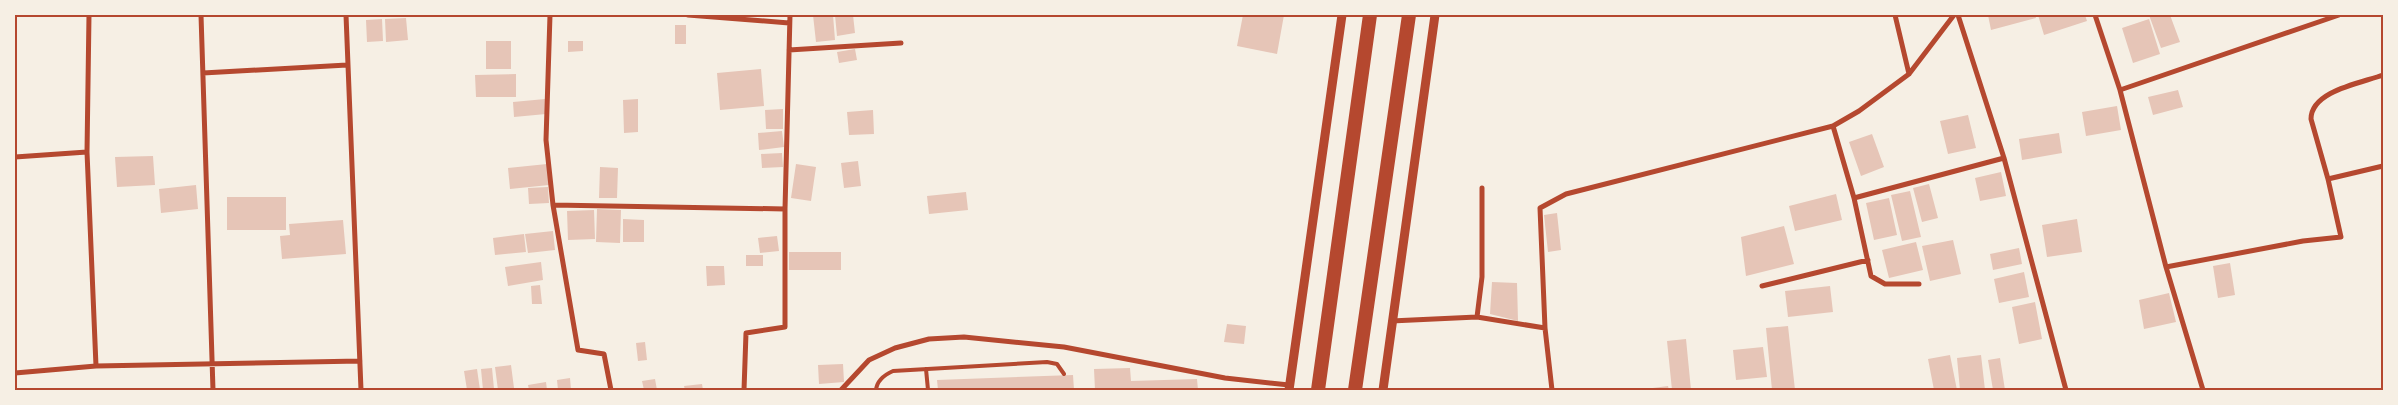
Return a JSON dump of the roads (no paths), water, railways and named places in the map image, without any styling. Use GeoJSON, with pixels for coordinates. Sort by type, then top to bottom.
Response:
{"type":"FeatureCollection","features":[{"type":"Feature","properties":{"kind":"highway"},"geometry":{"type":"LineString","coordinates":[[1318,390],[1370,15]]}},
{"type":"Feature","properties":{"kind":"highway"},"geometry":{"type":"LineString","coordinates":[[1355,390],[1409,18]]}},
{"type":"Feature","properties":{"kind":"street"},"geometry":{"type":"LineString","coordinates":[[88,15],[87,152],[96,366]]}},
{"type":"Feature","properties":{"kind":"street"},"geometry":{"type":"LineString","coordinates":[[201,15],[213,390]]}},
{"type":"Feature","properties":{"kind":"street"},"geometry":{"type":"LineString","coordinates":[[346,15],[361,390]]}},
{"type":"Feature","properties":{"kind":"street"},"geometry":{"type":"LineString","coordinates":[[550,15],[546,140],[553,205],[578,350],[604,354],[611,390]]}},
{"type":"Feature","properties":{"kind":"street"},"geometry":{"type":"LineString","coordinates":[[688,15],[789,23]]}},
{"type":"Feature","properties":{"kind":"street"},"geometry":{"type":"LineString","coordinates":[[744,390],[746,333],[785,327],[785,209],[790,15]]}},
{"type":"Feature","properties":{"kind":"street"},"geometry":{"type":"LineString","coordinates":[[840,390],[869,360],[894,348],[930,339],[964,337],[1064,347],[1225,378],[1289,388],[1342,15]]}},
{"type":"Feature","properties":{"kind":"street"},"geometry":{"type":"LineString","coordinates":[[1383,390],[1391,321],[1435,15]]}},
{"type":"Feature","properties":{"kind":"street"},"geometry":{"type":"LineString","coordinates":[[1895,15],[1909,74]]}},
{"type":"Feature","properties":{"kind":"street"},"geometry":{"type":"LineString","coordinates":[[1552,390],[1545,328],[1540,208],[1566,194],[1832,126],[1859,111],[1909,74],[1956,15]]}},
{"type":"Feature","properties":{"kind":"street"},"geometry":{"type":"LineString","coordinates":[[1956,15],[2004,158],[2066,390]]}},
{"type":"Feature","properties":{"kind":"street"},"geometry":{"type":"LineString","coordinates":[[2095,15],[2120,90],[2166,267],[2203,390]]}},
{"type":"Feature","properties":{"kind":"street"},"geometry":{"type":"LineString","coordinates":[[2120,90],[2339,15]]}},
{"type":"Feature","properties":{"kind":"street"},"geometry":{"type":"LineString","coordinates":[[789,50],[901,43]]}},
{"type":"Feature","properties":{"kind":"street"},"geometry":{"type":"LineString","coordinates":[[203,72],[347,65]]}},
{"type":"Feature","properties":{"kind":"street"},"geometry":{"type":"LineString","coordinates":[[2166,267],[2303,241],[2341,237],[2328,179],[2311,119],[2311,110],[2316,102],[2327,95],[2383,76]]}},
{"type":"Feature","properties":{"kind":"street"},"geometry":{"type":"LineString","coordinates":[[1832,126],[1854,198],[1871,276],[1885,284],[1919,284]]}},
{"type":"Feature","properties":{"kind":"street"},"geometry":{"type":"LineString","coordinates":[[15,157],[87,152]]}},
{"type":"Feature","properties":{"kind":"street"},"geometry":{"type":"LineString","coordinates":[[1854,198],[2004,158]]}},
{"type":"Feature","properties":{"kind":"street"},"geometry":{"type":"LineString","coordinates":[[2328,179],[2383,166]]}},
{"type":"Feature","properties":{"kind":"street"},"geometry":{"type":"LineString","coordinates":[[1477,317],[1482,277],[1482,188]]}},
{"type":"Feature","properties":{"kind":"street"},"geometry":{"type":"LineString","coordinates":[[553,205],[785,209]]}},
{"type":"Feature","properties":{"kind":"street"},"geometry":{"type":"LineString","coordinates":[[1762,286],[1868,260]]}},
{"type":"Feature","properties":{"kind":"street"},"geometry":{"type":"LineString","coordinates":[[1391,321],[1477,317],[1545,328]]}},
{"type":"Feature","properties":{"kind":"street"},"geometry":{"type":"LineString","coordinates":[[15,373],[96,366],[360,361]]}},
{"type":"Feature","properties":{"kind":"lane"},"geometry":{"type":"LineString","coordinates":[[876,390],[876,385],[883,375],[893,371],[1048,362],[1057,364],[1064,374]]}},
{"type":"Feature","properties":{"kind":"lane"},"geometry":{"type":"LineString","coordinates":[[926,369],[928,390]]}}]}
